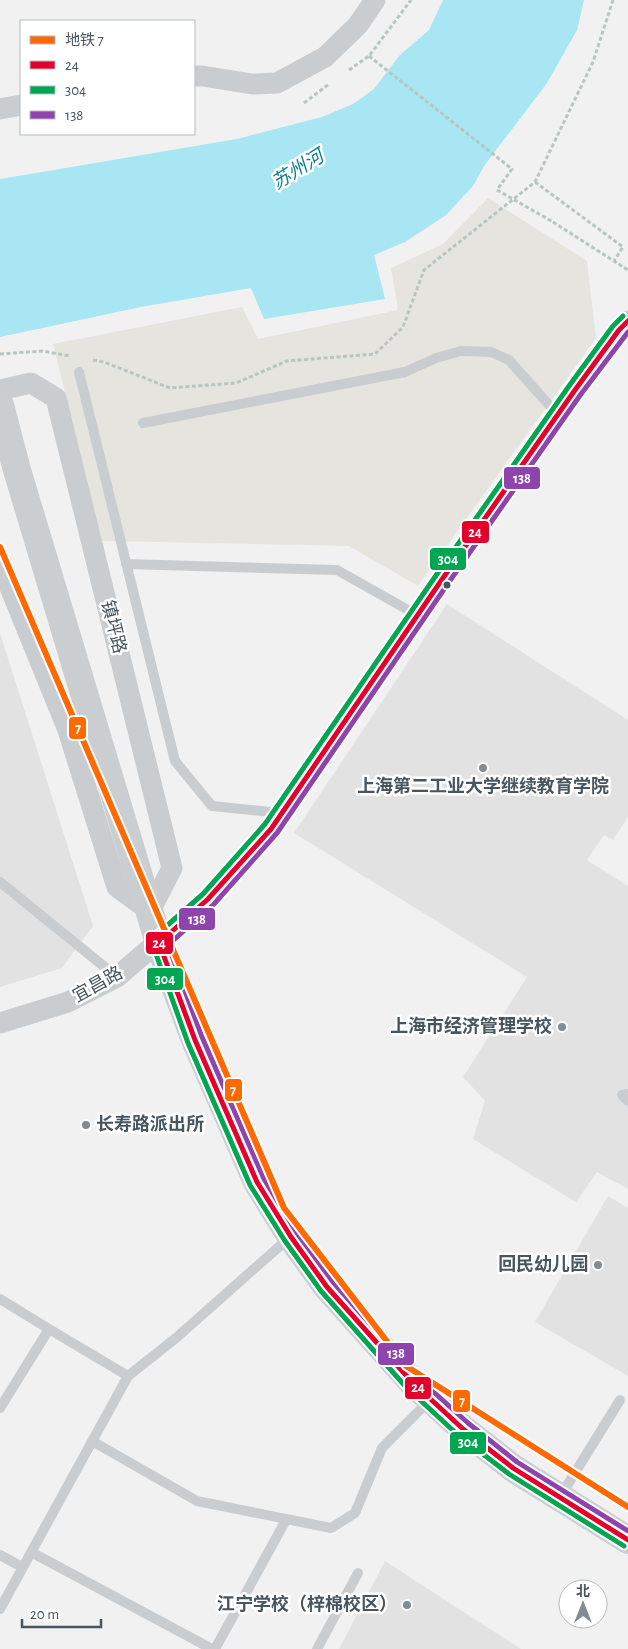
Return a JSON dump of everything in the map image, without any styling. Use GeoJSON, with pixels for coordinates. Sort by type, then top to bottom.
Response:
{"type":"FeatureCollection","features":[{"type":"Feature","properties":{"kind":"main road"},"geometry":{"type":"LineString","coordinates":[[0,405],[17,470],[159,943],[195,1040],[257,1182],[291,1236],[327,1287],[412,1382],[463,1430],[512,1468],[628,1540]]}},
{"type":"Feature","properties":{"kind":"street"},"geometry":{"type":"LineString","coordinates":[[195,76],[252,84],[277,83],[325,57],[358,25],[376,0]]}},
{"type":"Feature","properties":{"kind":"street"},"geometry":{"type":"LineString","coordinates":[[0,109],[20,105]]}},
{"type":"Feature","properties":{"kind":"street","name":"宜昌路"},"geometry":{"type":"LineString","coordinates":[[0,1023],[68,1002],[117,977],[159,943],[208,899],[271,829],[417,615],[558,414],[619,330],[628,321]]}},
{"type":"Feature","properties":{"kind":"street","name":"镇坪路"},"geometry":{"type":"LineString","coordinates":[[0,390],[31,383],[56,398],[172,868],[150,911]]}},
{"type":"Feature","properties":{"kind":"street"},"geometry":{"type":"LineString","coordinates":[[0,563],[68,730],[117,888],[150,911]]}},
{"type":"Feature","properties":{"kind":"lane"},"geometry":{"type":"LineString","coordinates":[[143,423],[405,372],[436,358],[461,351],[492,352],[509,360],[558,414]]}},
{"type":"Feature","properties":{"kind":"lane"},"geometry":{"type":"LineString","coordinates":[[79,372],[175,762],[212,806],[282,813]]}},
{"type":"Feature","properties":{"kind":"lane"},"geometry":{"type":"LineString","coordinates":[[126,564],[337,570],[417,615]]}},
{"type":"Feature","properties":{"kind":"lane"},"geometry":{"type":"LineString","coordinates":[[0,882],[117,977]]}},
{"type":"Feature","properties":{"kind":"lane"},"geometry":{"type":"LineString","coordinates":[[628,1094],[622,1095],[628,1101]]}},
{"type":"Feature","properties":{"kind":"lane"},"geometry":{"type":"LineString","coordinates":[[0,1609],[128,1376],[176,1338],[291,1236]]}},
{"type":"Feature","properties":{"kind":"lane"},"geometry":{"type":"LineString","coordinates":[[0,1299],[128,1376]]}},
{"type":"Feature","properties":{"kind":"lane"},"geometry":{"type":"LineString","coordinates":[[0,1408],[49,1329]]}},
{"type":"Feature","properties":{"kind":"lane"},"geometry":{"type":"LineString","coordinates":[[92,1441],[197,1501],[331,1528],[355,1513],[382,1448],[430,1399]]}},
{"type":"Feature","properties":{"kind":"lane"},"geometry":{"type":"LineString","coordinates":[[559,1498],[620,1400]]}},
{"type":"Feature","properties":{"kind":"lane"},"geometry":{"type":"LineString","coordinates":[[31,1552],[214,1649],[286,1520]]}},
{"type":"Feature","properties":{"kind":"lane"},"geometry":{"type":"LineString","coordinates":[[0,1555],[22,1567]]}},
{"type":"Feature","properties":{"kind":"lane"},"geometry":{"type":"LineString","coordinates":[[317,1649],[358,1573]]}},
{"type":"Feature","properties":{"kind":"path"},"geometry":{"type":"LineString","coordinates":[[86,358],[104,362],[170,388],[236,383],[287,361],[375,354],[403,327],[424,270],[535,182],[593,62],[613,0]]}},
{"type":"Feature","properties":{"kind":"path"},"geometry":{"type":"LineString","coordinates":[[368,56],[512,169],[498,190],[554,222],[628,270]]}},
{"type":"Feature","properties":{"kind":"path"},"geometry":{"type":"LineString","coordinates":[[535,182],[623,248],[614,262]]}},
{"type":"Feature","properties":{"kind":"path"},"geometry":{"type":"LineString","coordinates":[[0,354],[42,351],[77,357]]}},
{"type":"Feature","properties":{"kind":"shaded area"},"geometry":{"type":"Polygon","coordinates":[[[488,198],[587,261],[596,338],[418,586],[349,546],[102,541],[53,344],[242,307],[258,339],[398,310],[391,268],[443,244],[488,198]]]}},
{"type":"Feature","properties":{"kind":"shaded area","name":"上海第二工业大学继续教育学院"},"geometry":{"type":"Polygon","coordinates":[[[447,604],[628,720],[628,817],[613,840],[604,835],[587,860],[628,886],[628,1189],[597,1172],[576,1202],[473,1139],[485,1101],[463,1077],[527,977],[294,833],[447,604]]]}},
{"type":"Feature","properties":{"kind":"shaded area"},"geometry":{"type":"Polygon","coordinates":[[[0,633],[93,926],[62,968],[0,987],[0,633]]]}},
{"type":"Feature","properties":{"kind":"shaded area","name":"回民幼儿园"},"geometry":{"type":"Polygon","coordinates":[[[608,1196],[628,1208],[628,1376],[535,1322],[608,1196]]]}},
{"type":"Feature","properties":{"kind":"shaded area","name":"江宁学校（梓棉校区）"},"geometry":{"type":"Polygon","coordinates":[[[385,1561],[521,1649],[339,1649],[385,1561]]]}},
{"type":"Feature","properties":{"kind":"water","name":"苏州河"},"geometry":{"type":"Polygon","coordinates":[[[443,0],[584,0],[577,30],[547,83],[484,166],[473,186],[446,215],[405,242],[374,255],[385,299],[264,319],[251,288],[141,307],[0,337],[0,179],[237,139],[322,117],[353,104],[374,89],[399,56],[429,30],[443,0]]]}},
{"type":"Feature","properties":{"kind":"metro line","name":"7"},"geometry":{"type":"LineString","coordinates":[[0,547],[284,1208],[406,1366],[628,1507]]}},
{"type":"Feature","properties":{"kind":"transit line","name":"304"},"geometry":{"type":"LineString","coordinates":[[623,316],[613,326],[569,386],[265,824],[203,894],[154,937],[152,943],[188,1043],[250,1185],[285,1241],[321,1291],[406,1387],[458,1435],[509,1474],[624,1546]]}},
{"type":"Feature","properties":{"kind":"transit line","name":"24"},"geometry":{"type":"LineString","coordinates":[[628,321],[619,330],[575,390],[271,829],[208,899],[159,943],[195,1040],[257,1182],[291,1237],[327,1287],[412,1382],[463,1429],[513,1468],[628,1540]]}},
{"type":"Feature","properties":{"kind":"transit line","name":"138"},"geometry":{"type":"LineString","coordinates":[[628,332],[581,394],[449,582],[277,833],[214,904],[168,945],[202,1037],[264,1179],[297,1233],[333,1282],[417,1377],[468,1423],[517,1462],[628,1531]]}},
{"type":"Feature","properties":{"kind":"place","name":"上海第二工业大学继续教育学院"},"geometry":{"type":"Point","coordinates":[483,768]}},
{"type":"Feature","properties":{"kind":"place","name":"上海市经济管理学校"},"geometry":{"type":"Point","coordinates":[562,1027]}},
{"type":"Feature","properties":{"kind":"place","name":"长寿路派出所"},"geometry":{"type":"Point","coordinates":[86,1125]}},
{"type":"Feature","properties":{"kind":"place","name":"回民幼儿园"},"geometry":{"type":"Point","coordinates":[598,1265]}},
{"type":"Feature","properties":{"kind":"place","name":"江宁学校（梓棉校区）"},"geometry":{"type":"Point","coordinates":[407,1605]}}]}
